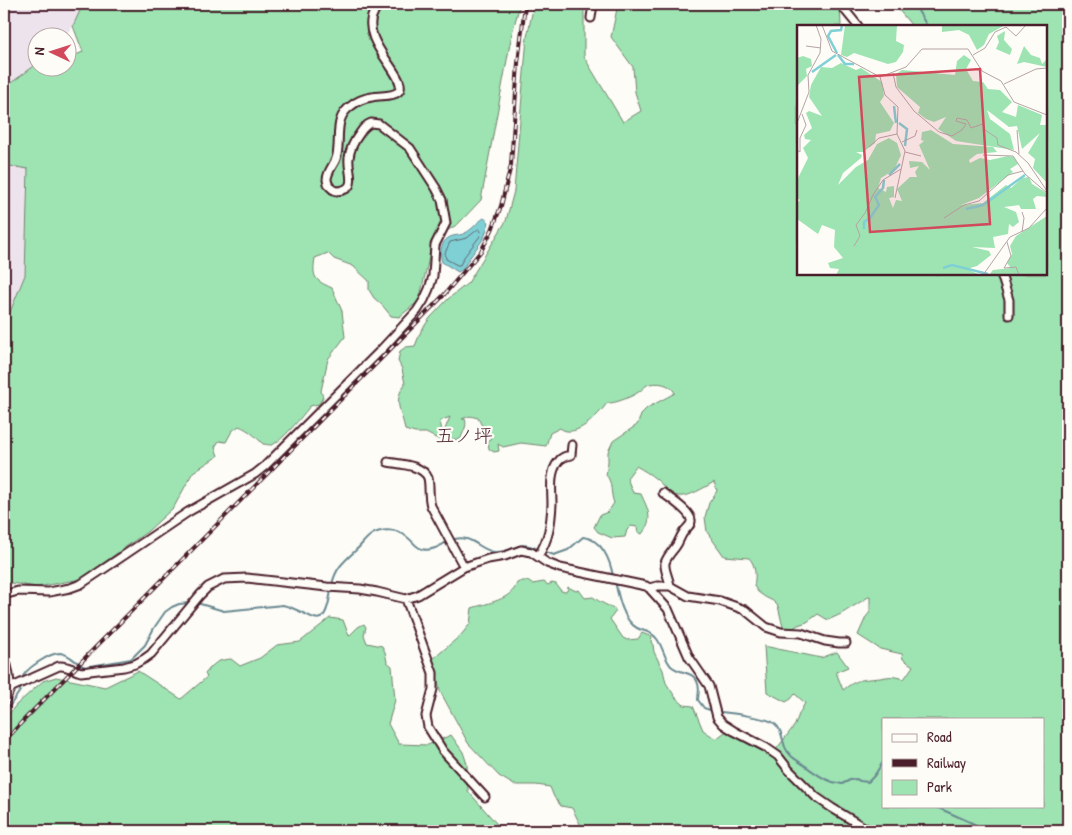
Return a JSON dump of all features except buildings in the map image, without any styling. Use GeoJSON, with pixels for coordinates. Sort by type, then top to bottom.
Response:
{"type":"FeatureCollection","features":[{"type":"Feature","properties":{"kind":"street"},"geometry":{"type":"LineString","coordinates":[[4,594],[18,591],[49,592],[81,584],[188,512],[255,474],[379,352],[417,311],[429,289],[435,245],[446,223],[442,200],[410,148],[379,124],[367,124],[353,143],[348,159],[352,175],[349,186],[345,190],[336,191],[328,184],[328,174],[337,154],[340,120],[343,112],[362,100],[373,96],[392,95],[400,89],[400,83],[394,71],[376,45],[372,34],[372,15],[381,4]]}},
{"type":"Feature","properties":{"kind":"street"},"geometry":{"type":"LineString","coordinates":[[591,18],[593,4]]}},
{"type":"Feature","properties":{"kind":"street"},"geometry":{"type":"LineString","coordinates":[[840,4],[857,25]]}},
{"type":"Feature","properties":{"kind":"street"},"geometry":{"type":"LineString","coordinates":[[1001,275],[1009,300],[1009,315]]}},
{"type":"Feature","properties":{"kind":"street"},"geometry":{"type":"LineString","coordinates":[[538,556],[544,547],[548,535],[554,469],[557,462],[571,455],[572,445]]}},
{"type":"Feature","properties":{"kind":"street"},"geometry":{"type":"LineString","coordinates":[[388,462],[414,466],[427,476],[431,506],[464,567]]}},
{"type":"Feature","properties":{"kind":"street"},"geometry":{"type":"LineString","coordinates":[[662,493],[684,510],[692,520],[666,561],[665,565],[670,586]]}},
{"type":"Feature","properties":{"kind":"street"},"geometry":{"type":"LineString","coordinates":[[4,701],[12,687],[58,666],[64,666],[81,672],[135,664],[151,654],[208,587],[224,579],[247,578],[360,589],[406,600],[418,595],[464,567],[521,550],[531,552],[547,563],[560,568],[649,588],[670,586],[688,596],[720,601],[744,610],[766,627],[781,632],[802,633],[825,641],[846,643]]}},
{"type":"Feature","properties":{"kind":"street"},"geometry":{"type":"LineString","coordinates":[[649,588],[668,609],[689,657],[709,686],[717,717],[723,724],[778,756],[816,797],[870,831]]}},
{"type":"Feature","properties":{"kind":"street"},"geometry":{"type":"LineString","coordinates":[[406,600],[433,673],[433,689],[426,716],[428,728],[443,751],[485,797]]}},
{"type":"Feature","properties":{"kind":"street"},"geometry":{"type":"LineString","coordinates":[[4,656],[12,687]]}},
{"type":"Feature","properties":{"kind":"shaded area"},"geometry":{"type":"Polygon","coordinates":[[[4,4],[90,4],[71,28],[28,28],[28,75],[4,96],[4,4]]]}},
{"type":"Feature","properties":{"kind":"shaded area"},"geometry":{"type":"Polygon","coordinates":[[[4,163],[35,165],[31,273],[4,448],[4,163]]]}},
{"type":"Feature","properties":{"kind":"green space"},"geometry":{"type":"Polygon","coordinates":[[[83,4],[520,4],[512,33],[481,200],[458,224],[432,240],[419,301],[399,317],[391,316],[374,298],[369,290],[369,281],[353,266],[334,259],[328,253],[315,258],[314,274],[321,283],[332,288],[342,311],[345,337],[328,359],[321,391],[323,397],[319,404],[310,406],[280,440],[271,445],[263,444],[249,431],[239,426],[232,431],[226,442],[219,441],[215,447],[218,456],[193,472],[174,507],[148,531],[81,579],[37,587],[4,582],[4,327],[25,275],[28,169],[4,165],[4,88],[28,71],[28,78],[78,78],[78,54],[83,52],[78,39],[78,28],[74,28],[83,4]]]}},
{"type":"Feature","properties":{"kind":"green space"},"geometry":{"type":"Polygon","coordinates":[[[534,4],[584,4],[584,57],[623,122],[641,111],[635,92],[633,67],[611,37],[618,4],[840,4],[841,25],[797,25],[797,275],[1047,275],[1047,25],[911,25],[894,4],[1068,4],[1068,831],[581,831],[582,828],[572,808],[561,806],[554,797],[550,787],[514,785],[499,776],[468,743],[440,691],[433,659],[461,635],[470,624],[472,608],[505,597],[514,589],[517,583],[523,581],[532,584],[544,582],[548,585],[556,584],[561,591],[565,592],[568,587],[576,591],[579,590],[585,598],[593,597],[616,611],[610,619],[623,638],[627,640],[638,639],[642,633],[652,637],[651,642],[654,652],[663,670],[666,683],[676,698],[684,705],[693,706],[703,730],[716,739],[725,732],[730,733],[771,756],[795,725],[805,703],[795,694],[786,702],[767,692],[764,646],[821,658],[837,652],[848,667],[836,672],[843,690],[857,681],[890,677],[904,679],[913,666],[903,659],[902,654],[880,649],[858,635],[870,612],[870,596],[828,620],[818,614],[790,630],[783,627],[778,606],[758,592],[754,586],[755,571],[749,558],[724,556],[707,532],[705,517],[709,503],[717,491],[714,482],[691,494],[678,496],[671,493],[654,477],[636,466],[627,478],[633,493],[641,494],[648,509],[649,519],[646,528],[642,534],[638,532],[637,527],[631,526],[627,530],[625,537],[612,538],[598,532],[594,527],[600,515],[608,512],[614,503],[610,481],[606,475],[608,452],[613,441],[637,425],[642,413],[647,408],[675,393],[667,385],[659,383],[647,385],[627,398],[607,403],[593,419],[579,429],[566,431],[560,428],[550,433],[546,446],[521,443],[503,447],[498,444],[499,451],[494,452],[489,449],[488,440],[491,439],[478,418],[470,416],[462,419],[465,419],[466,425],[461,439],[451,439],[443,434],[450,417],[440,421],[442,431],[440,440],[426,433],[415,433],[405,430],[398,401],[405,384],[398,361],[400,351],[406,347],[415,346],[421,331],[430,318],[448,299],[468,283],[506,221],[514,191],[527,37],[534,4]]]}},
{"type":"Feature","properties":{"kind":"green space"},"geometry":{"type":"Polygon","coordinates":[[[330,618],[343,620],[349,636],[364,624],[366,627],[364,635],[367,643],[382,646],[387,662],[392,666],[395,700],[388,724],[399,744],[428,745],[451,735],[463,752],[467,764],[468,791],[503,831],[4,831],[4,720],[16,705],[43,681],[56,677],[105,687],[138,671],[181,699],[207,677],[205,674],[216,663],[231,659],[240,666],[260,658],[277,645],[300,642],[330,618]]]}},
{"type":"Feature","properties":{"kind":"water"},"geometry":{"type":"Polygon","coordinates":[[[484,218],[489,222],[484,238],[463,269],[458,272],[442,262],[441,250],[443,243],[453,236],[468,232],[484,218]]]}},
{"type":"Feature","properties":{"kind":"waterway"},"geometry":{"type":"LineString","coordinates":[[914,4],[926,25]]}},
{"type":"Feature","properties":{"kind":"waterway"},"geometry":{"type":"LineString","coordinates":[[332,585],[335,574],[347,558],[367,538],[380,531],[399,532],[418,547],[425,550],[435,548],[447,542]]}},
{"type":"Feature","properties":{"kind":"waterway"},"geometry":{"type":"LineString","coordinates":[[543,551],[554,555],[568,550],[583,537],[590,539],[604,551],[610,563],[613,576]]}},
{"type":"Feature","properties":{"kind":"waterway"},"geometry":{"type":"LineString","coordinates":[[451,540],[465,538],[485,549],[496,552],[525,545],[538,549]]}},
{"type":"Feature","properties":{"kind":"waterway"},"geometry":{"type":"LineString","coordinates":[[615,581],[622,607],[628,620],[637,628],[655,636],[671,666],[694,677],[699,686],[698,700],[704,708],[713,711]]}},
{"type":"Feature","properties":{"kind":"waterway"},"geometry":{"type":"LineString","coordinates":[[197,603],[224,611],[283,605],[310,616],[321,618],[325,614],[331,590]]}},
{"type":"Feature","properties":{"kind":"waterway"},"geometry":{"type":"LineString","coordinates":[[22,679],[32,666],[60,653],[67,655],[85,667],[131,659],[145,645],[165,612],[179,604],[190,603]]}},
{"type":"Feature","properties":{"kind":"waterway"},"geometry":{"type":"LineString","coordinates":[[4,714],[21,687]]}},
{"type":"Feature","properties":{"kind":"waterway"},"geometry":{"type":"LineString","coordinates":[[718,712],[756,717],[774,723],[777,725],[785,747],[791,756],[831,781],[842,784],[856,779],[868,782],[882,764]]}},
{"type":"Feature","properties":{"kind":"waterway"},"geometry":{"type":"LineString","coordinates":[[938,808],[976,825],[979,831]]}},
{"type":"Feature","properties":{"kind":"railway"},"geometry":{"type":"LineString","coordinates":[[4,742],[443,296],[481,251],[492,230],[501,206],[511,165],[518,63],[526,4]]}},
{"type":"Feature","properties":{"kind":"district","name":"五ノ坪"},"geometry":{"type":"Point","coordinates":[464,435]}}]}
